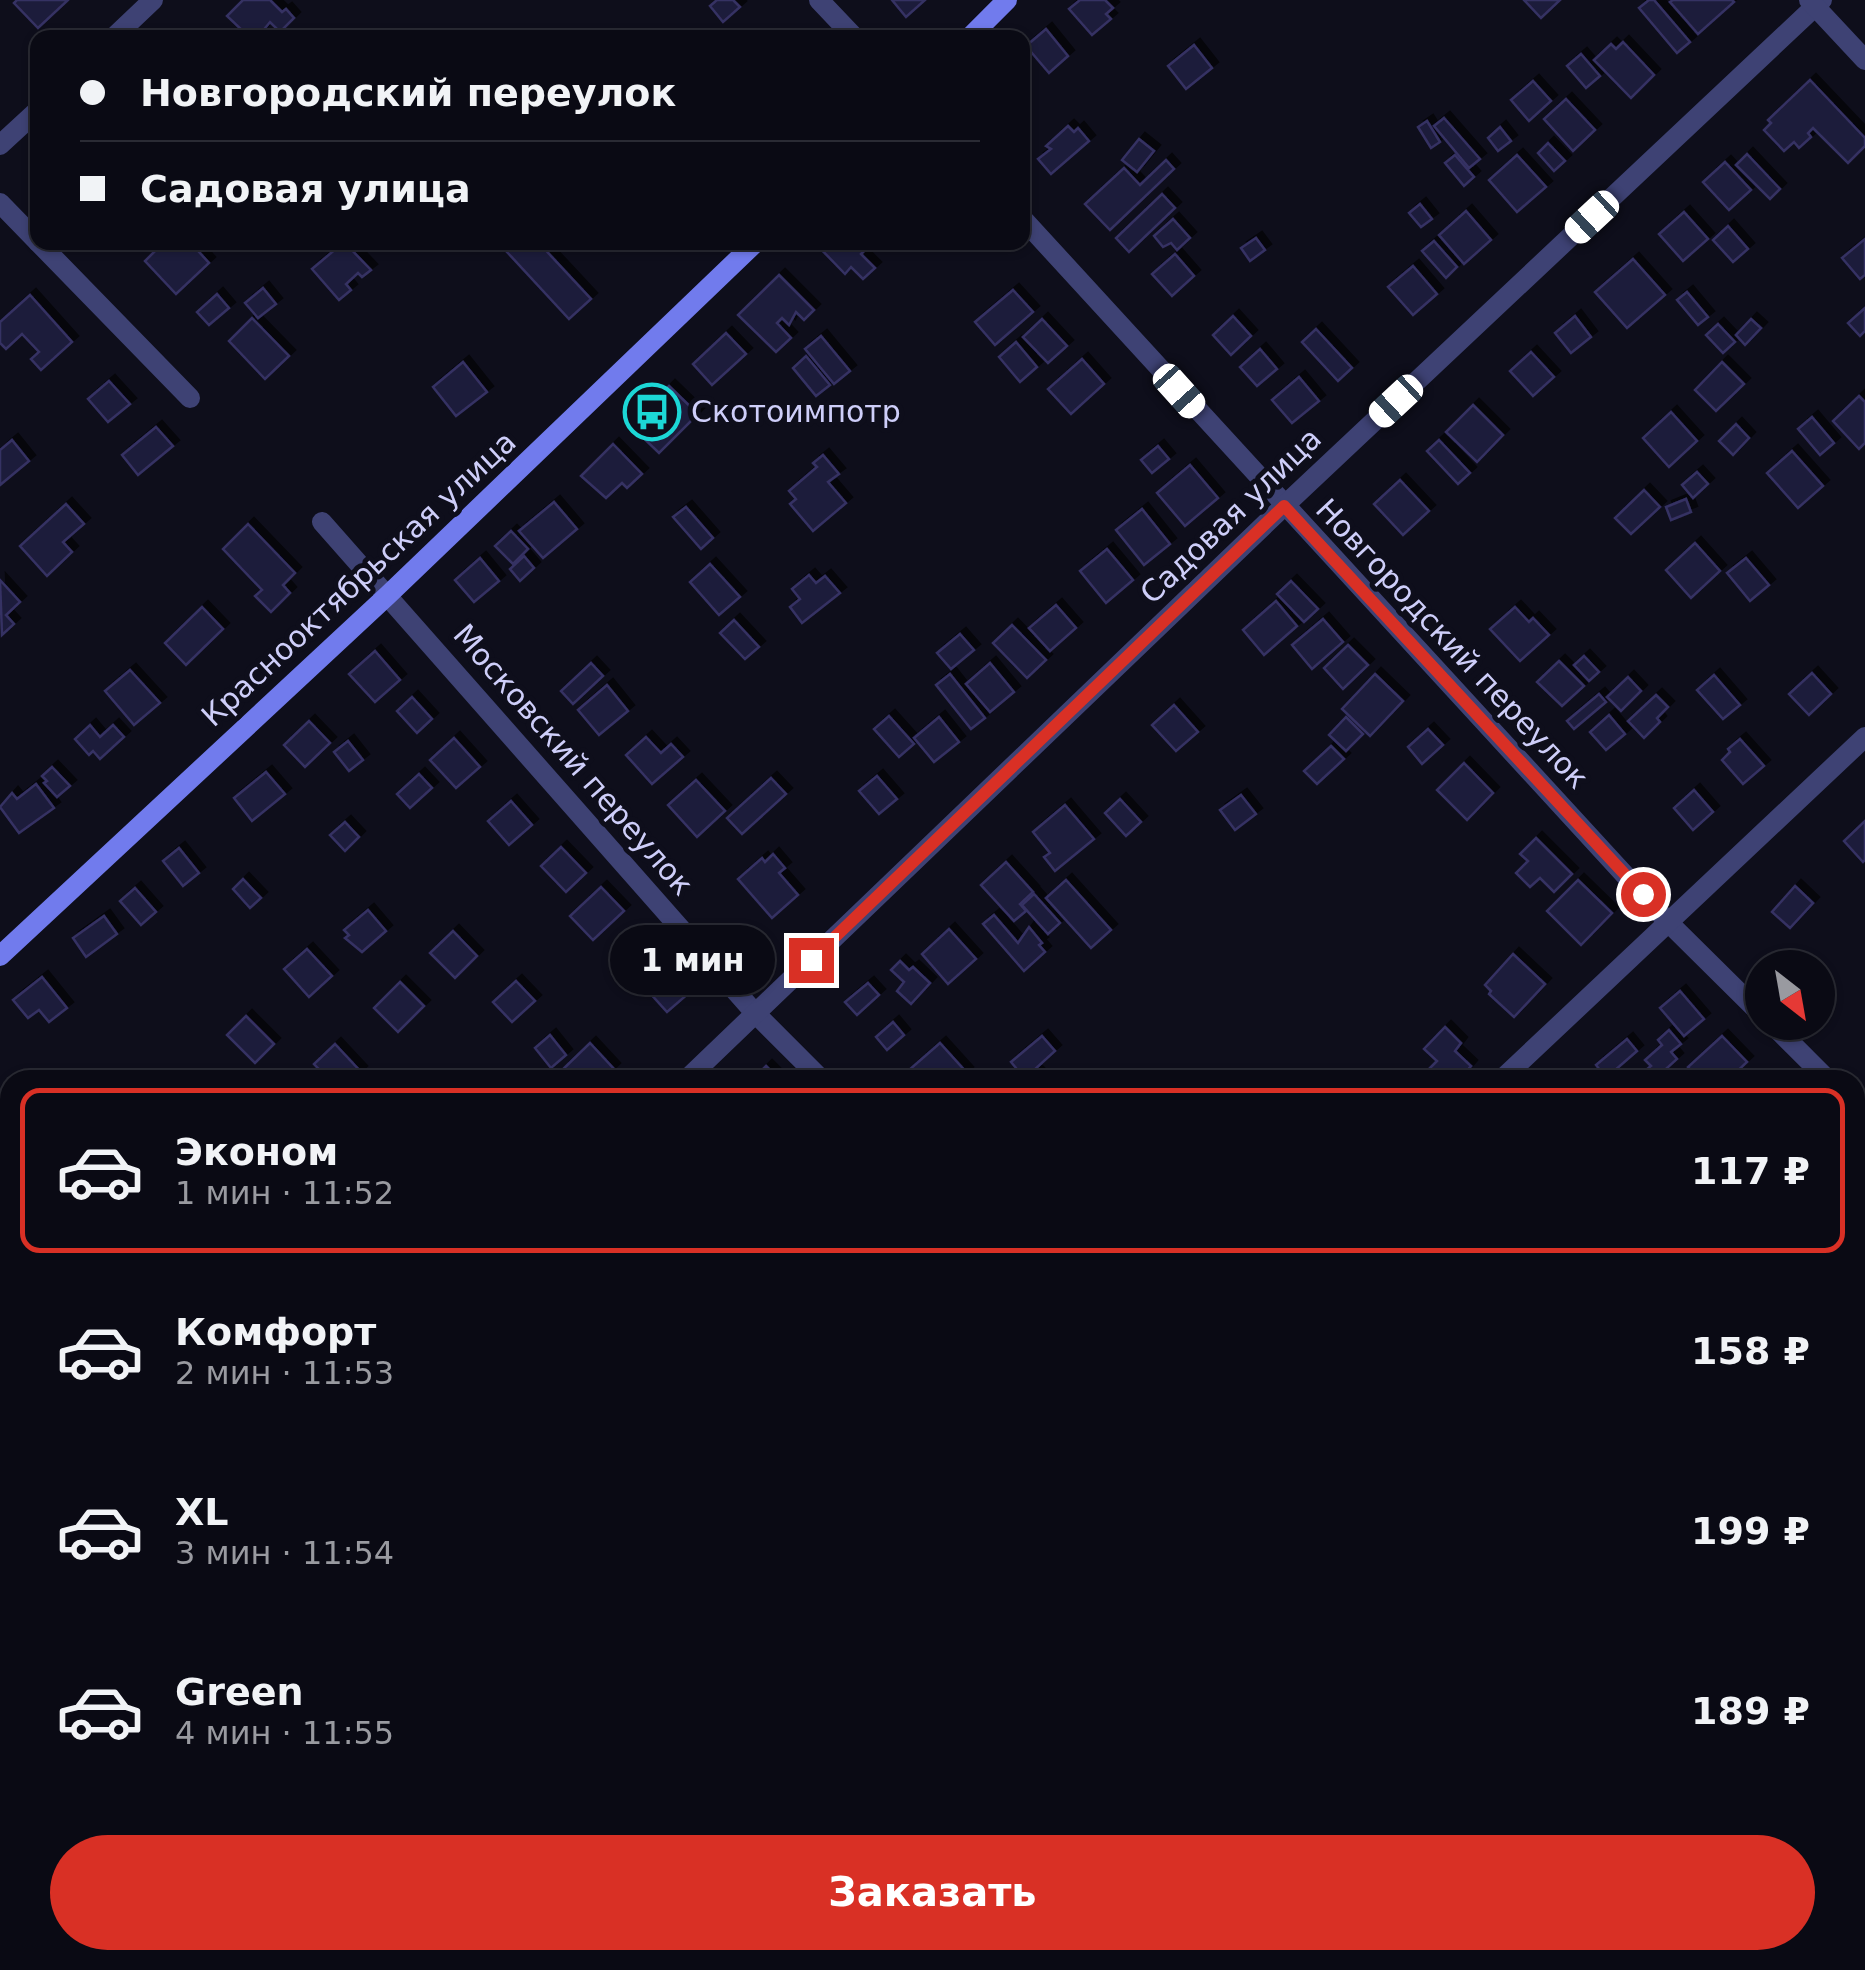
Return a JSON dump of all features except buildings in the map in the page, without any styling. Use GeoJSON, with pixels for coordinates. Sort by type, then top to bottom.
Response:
{"type":"FeatureCollection","features":[{"type":"Feature","properties":{"kind":"main road"},"geometry":{"type":"LineString","coordinates":[[977,30],[1007,0]]}},
{"type":"Feature","properties":{"kind":"main road","name":"Краснооктябрьская улица"},"geometry":{"type":"LineString","coordinates":[[0,956],[388,594],[748,250]]}},
{"type":"Feature","properties":{"kind":"street"},"geometry":{"type":"LineString","coordinates":[[121,30],[153,0]]}},
{"type":"Feature","properties":{"kind":"street"},"geometry":{"type":"LineString","coordinates":[[819,0],[847,30]]}},
{"type":"Feature","properties":{"kind":"street"},"geometry":{"type":"LineString","coordinates":[[1816,2],[1865,60]]}},
{"type":"Feature","properties":{"kind":"street","name":"Садовая улица"},"geometry":{"type":"LineString","coordinates":[[696,1070],[1816,2]]}},
{"type":"Feature","properties":{"kind":"street"},"geometry":{"type":"LineString","coordinates":[[0,145],[30,117]]}},
{"type":"Feature","properties":{"kind":"street"},"geometry":{"type":"LineString","coordinates":[[0,203],[30,234]]}},
{"type":"Feature","properties":{"kind":"street","name":"Новгородский переулок"},"geometry":{"type":"LineString","coordinates":[[1030,227],[1668,922],[1745,998]]}},
{"type":"Feature","properties":{"kind":"street"},"geometry":{"type":"LineString","coordinates":[[46,250],[190,398]]}},
{"type":"Feature","properties":{"kind":"street","name":"Московский переулок"},"geometry":{"type":"LineString","coordinates":[[322,522],[755,1013],[812,1070]]}},
{"type":"Feature","properties":{"kind":"street"},"geometry":{"type":"LineString","coordinates":[[1512,1070],[1865,738]]}},
{"type":"Feature","properties":{"kind":"street"},"geometry":{"type":"LineString","coordinates":[[1788,1040],[1818,1070]]}},
{"type":"Feature","properties":{"kind":"place","name":"Скотоимпотр"},"geometry":{"type":"Point","coordinates":[652,412]}},
{"type":"Feature","properties":{"kind":"route"},"geometry":{"type":"LineString","coordinates":[[811,960],[1284,506],[1643,894]]}}]}
